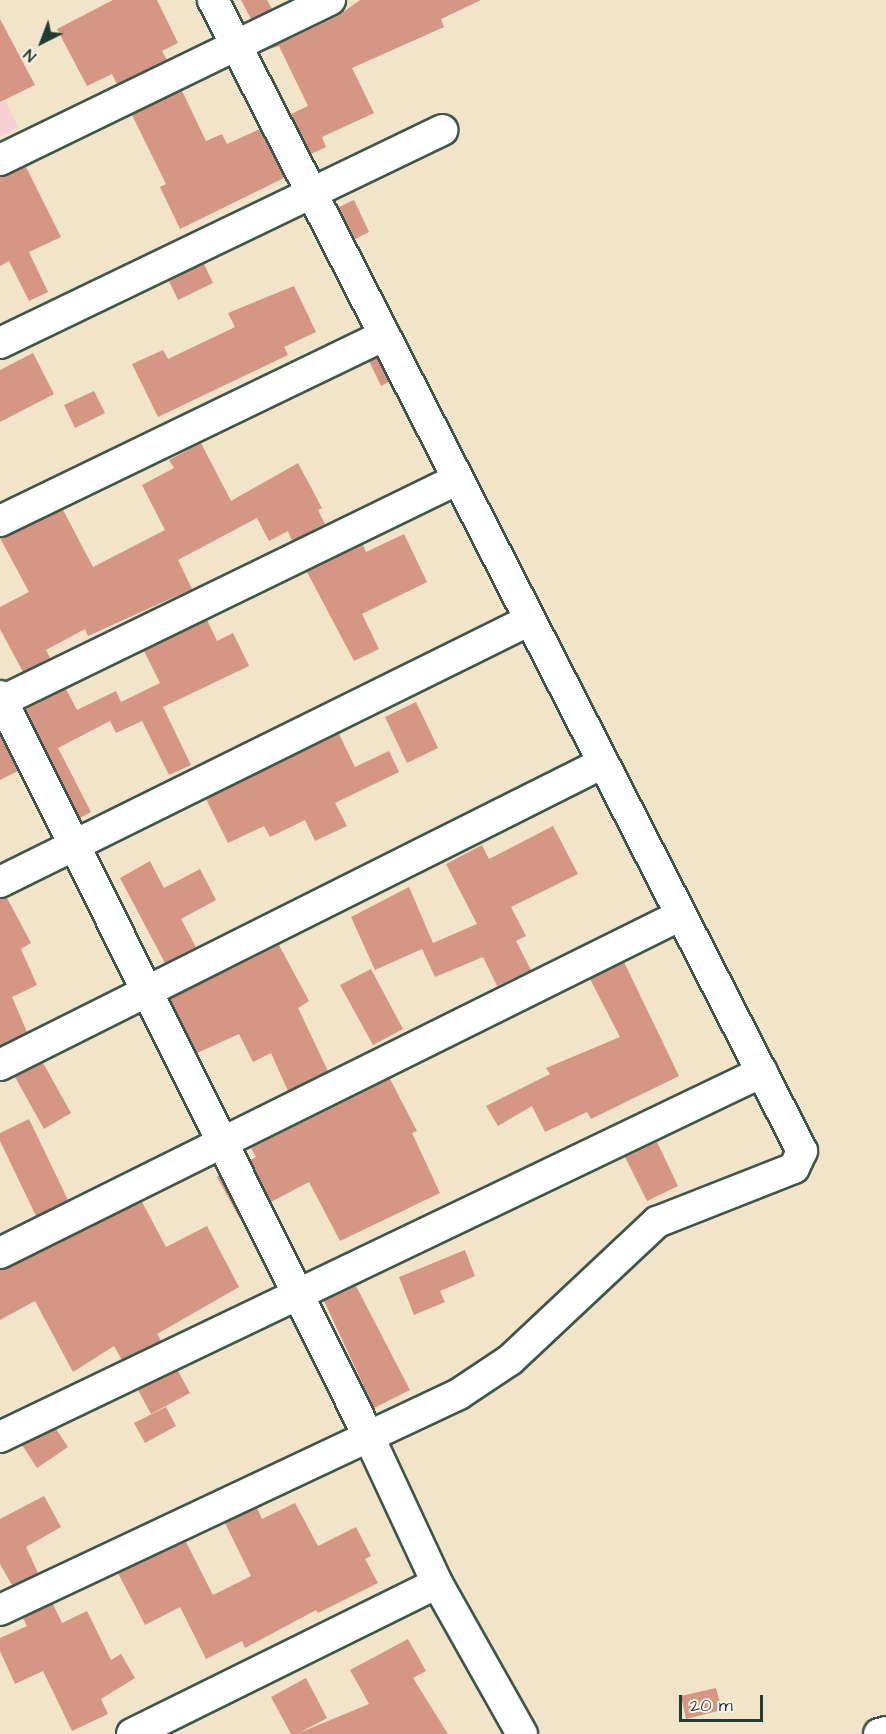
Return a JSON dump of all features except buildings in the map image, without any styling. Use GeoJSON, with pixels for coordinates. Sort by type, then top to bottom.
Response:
{"type":"FeatureCollection","features":[{"type":"Feature","properties":{"kind":"street"},"geometry":{"type":"LineString","coordinates":[[0,1610],[459,1394],[510,1360],[657,1222],[794,1168],[802,1151],[213,0]]}},
{"type":"Feature","properties":{"kind":"street"},"geometry":{"type":"LineString","coordinates":[[0,160],[330,0]]}},
{"type":"Feature","properties":{"kind":"street"},"geometry":{"type":"LineString","coordinates":[[0,343],[442,130]]}},
{"type":"Feature","properties":{"kind":"street"},"geometry":{"type":"LineString","coordinates":[[0,521],[384,335]]}},
{"type":"Feature","properties":{"kind":"street"},"geometry":{"type":"LineString","coordinates":[[458,479],[1,700],[369,1437],[437,1583],[519,1733]]}},
{"type":"Feature","properties":{"kind":"street"},"geometry":{"type":"LineString","coordinates":[[0,882],[530,620]]}},
{"type":"Feature","properties":{"kind":"street"},"geometry":{"type":"LineString","coordinates":[[0,1065],[603,763]]}},
{"type":"Feature","properties":{"kind":"street"},"geometry":{"type":"LineString","coordinates":[[0,1253],[681,915]]}},
{"type":"Feature","properties":{"kind":"street"},"geometry":{"type":"LineString","coordinates":[[0,1437],[762,1072]]}},
{"type":"Feature","properties":{"kind":"street"},"geometry":{"type":"LineString","coordinates":[[132,1734],[437,1583]]}},
{"type":"Feature","properties":{"kind":"street"},"geometry":{"type":"LineString","coordinates":[[879,1734],[886,1732]]}},
{"type":"Feature","properties":{"kind":"shaded area"},"geometry":{"type":"Polygon","coordinates":[[[0,90],[18,127],[0,137],[0,90]]]}}]}
